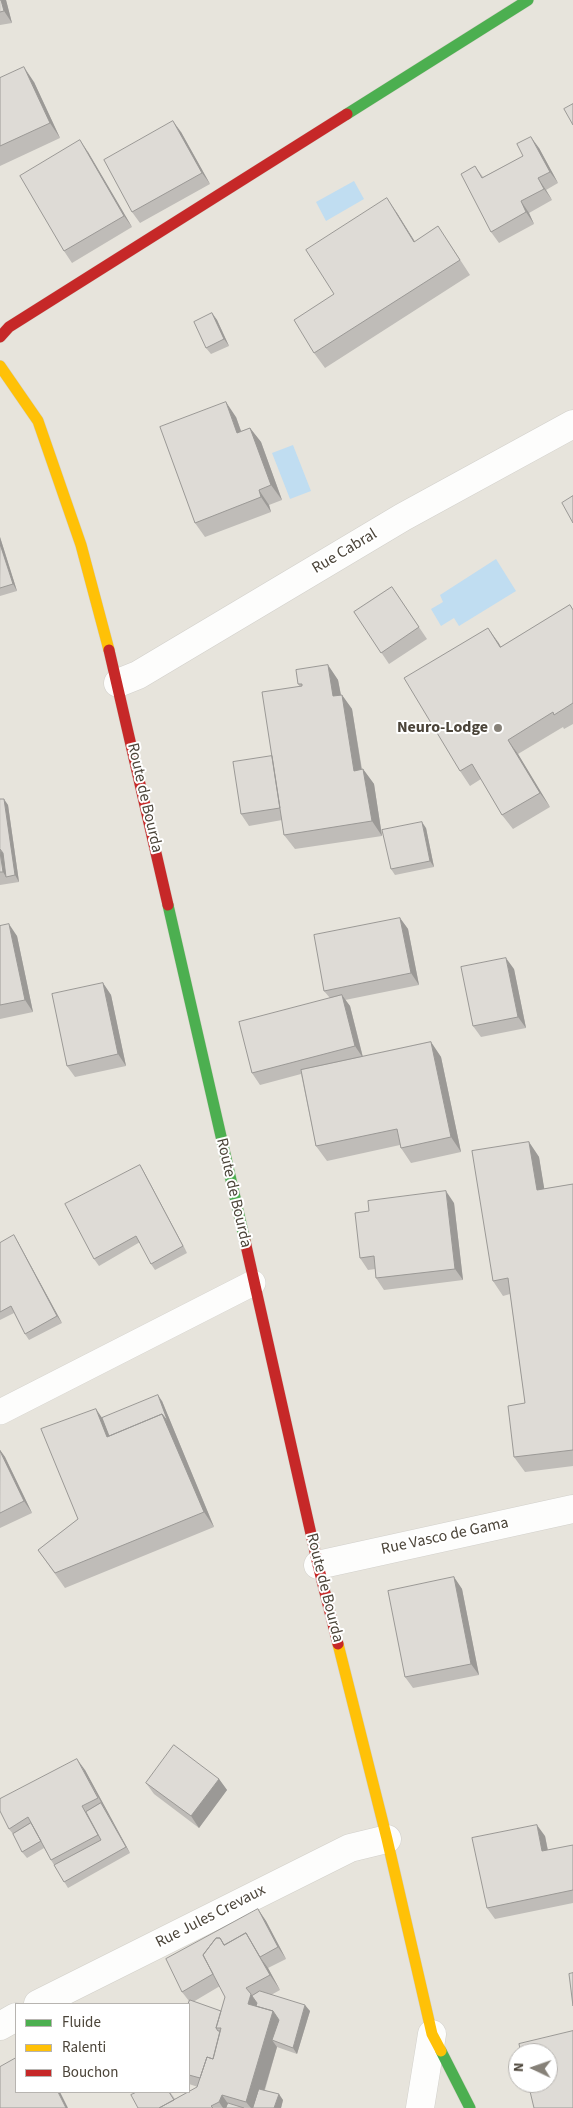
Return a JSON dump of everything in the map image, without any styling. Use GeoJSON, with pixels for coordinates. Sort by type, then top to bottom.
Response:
{"type":"FeatureCollection","features":[{"type":"Feature","properties":{"kind":"street"},"geometry":{"type":"LineString","coordinates":[[0,337],[9,327],[528,0]]}},
{"type":"Feature","properties":{"kind":"street","name":"Route de Bourda"},"geometry":{"type":"LineString","coordinates":[[0,366],[38,421],[81,545],[118,684],[318,1565],[388,1839],[432,2034],[470,2108]]}},
{"type":"Feature","properties":{"kind":"street","name":"Rue Cabral"},"geometry":{"type":"LineString","coordinates":[[118,684],[138,675],[403,517],[573,424]]}},
{"type":"Feature","properties":{"kind":"street","name":"Rue Vasco de Gama"},"geometry":{"type":"LineString","coordinates":[[318,1565],[573,1509]]}},
{"type":"Feature","properties":{"kind":"street","name":"Rue Jules Crevaux"},"geometry":{"type":"LineString","coordinates":[[40,2003],[350,1848],[388,1839]]}},
{"type":"Feature","properties":{"kind":"street"},"geometry":{"type":"LineString","coordinates":[[0,2026],[15,2018]]}},
{"type":"Feature","properties":{"kind":"street","name":"Route de Bourda"},"geometry":{"type":"LineString","coordinates":[[420,2108],[432,2034]]}},
{"type":"Feature","properties":{"kind":"lane"},"geometry":{"type":"LineString","coordinates":[[0,1412],[254,1283]]}},
{"type":"Feature","properties":{"kind":"shaded area"},"geometry":{"type":"Polygon","coordinates":[[[0,0],[573,0],[573,2108],[0,2108],[0,0]]]}},
{"type":"Feature","properties":{"kind":"water"},"geometry":{"type":"Polygon","coordinates":[[[354,181],[364,199],[326,221],[316,202],[354,181]]]}},
{"type":"Feature","properties":{"kind":"water"},"geometry":{"type":"Polygon","coordinates":[[[293,445],[311,491],[290,499],[272,453],[293,445]]]}},
{"type":"Feature","properties":{"kind":"water"},"geometry":{"type":"Polygon","coordinates":[[[496,559],[516,591],[459,626],[454,618],[441,626],[431,609],[443,602],[440,595],[496,559]]]}},
{"type":"Feature","properties":{"kind":"building"},"geometry":{"type":"Polygon","coordinates":[[[0,0],[4,11],[0,12],[0,0]]]}},
{"type":"Feature","properties":{"kind":"building"},"geometry":{"type":"Polygon","coordinates":[[[24,67],[50,123],[0,146],[0,78],[24,67]]]}},
{"type":"Feature","properties":{"kind":"building"},"geometry":{"type":"Polygon","coordinates":[[[573,104],[573,125],[564,109],[573,104]]]}},
{"type":"Feature","properties":{"kind":"building"},"geometry":{"type":"Polygon","coordinates":[[[173,121],[202,173],[132,212],[104,160],[173,121]]]}},
{"type":"Feature","properties":{"kind":"building"},"geometry":{"type":"Polygon","coordinates":[[[531,137],[550,172],[538,178],[544,189],[521,201],[526,212],[491,232],[461,174],[475,166],[482,178],[523,156],[517,144],[531,137]]]}},
{"type":"Feature","properties":{"kind":"building"},"geometry":{"type":"Polygon","coordinates":[[[80,140],[124,216],[64,251],[20,176],[80,140]]]}},
{"type":"Feature","properties":{"kind":"building"},"geometry":{"type":"Polygon","coordinates":[[[387,198],[414,242],[438,226],[460,260],[314,353],[294,320],[334,294],[306,250],[387,198]]]}},
{"type":"Feature","properties":{"kind":"building"},"geometry":{"type":"Polygon","coordinates":[[[212,313],[224,339],[206,348],[194,322],[212,313]]]}},
{"type":"Feature","properties":{"kind":"building"},"geometry":{"type":"Polygon","coordinates":[[[226,402],[237,433],[250,428],[271,485],[259,490],[261,497],[195,523],[160,427],[226,402]]]}},
{"type":"Feature","properties":{"kind":"building"},"geometry":{"type":"Polygon","coordinates":[[[573,496],[573,523],[562,503],[573,496]]]}},
{"type":"Feature","properties":{"kind":"building"},"geometry":{"type":"Polygon","coordinates":[[[0,544],[13,584],[0,588],[0,544]]]}},
{"type":"Feature","properties":{"kind":"building"},"geometry":{"type":"Polygon","coordinates":[[[392,587],[419,627],[381,653],[354,612],[392,587]]]}},
{"type":"Feature","properties":{"kind":"building","name":"Neuro-Lodge"},"geometry":{"type":"Polygon","coordinates":[[[570,605],[573,610],[573,703],[554,715],[553,712],[508,740],[540,793],[502,815],[472,764],[460,771],[404,678],[488,628],[500,647],[570,605]]]}},
{"type":"Feature","properties":{"kind":"building"},"geometry":{"type":"Polygon","coordinates":[[[328,665],[333,696],[342,695],[354,771],[363,769],[372,821],[284,835],[262,692],[302,686],[302,684],[298,684],[296,670],[328,665]]]}},
{"type":"Feature","properties":{"kind":"building"},"geometry":{"type":"Polygon","coordinates":[[[272,756],[280,808],[241,814],[233,762],[272,756]]]}},
{"type":"Feature","properties":{"kind":"building"},"geometry":{"type":"Polygon","coordinates":[[[0,799],[4,799],[15,875],[6,877],[3,853],[0,849],[0,799]]]}},
{"type":"Feature","properties":{"kind":"building"},"geometry":{"type":"Polygon","coordinates":[[[422,822],[430,861],[391,869],[382,830],[422,822]]]}},
{"type":"Feature","properties":{"kind":"building"},"geometry":{"type":"Polygon","coordinates":[[[0,852],[3,872],[0,872],[0,852]]]}},
{"type":"Feature","properties":{"kind":"building"},"geometry":{"type":"Polygon","coordinates":[[[400,918],[411,973],[324,991],[314,935],[400,918]]]}},
{"type":"Feature","properties":{"kind":"building"},"geometry":{"type":"Polygon","coordinates":[[[9,924],[25,1000],[0,1005],[0,926],[9,924]]]}},
{"type":"Feature","properties":{"kind":"building"},"geometry":{"type":"Polygon","coordinates":[[[506,958],[518,1017],[473,1026],[461,967],[506,958]]]}},
{"type":"Feature","properties":{"kind":"building"},"geometry":{"type":"Polygon","coordinates":[[[103,983],[118,1054],[67,1066],[52,994],[103,983]]]}},
{"type":"Feature","properties":{"kind":"building"},"geometry":{"type":"Polygon","coordinates":[[[342,995],[355,1046],[252,1073],[239,1022],[342,995]]]}},
{"type":"Feature","properties":{"kind":"building"},"geometry":{"type":"Polygon","coordinates":[[[431,1042],[451,1137],[401,1148],[397,1129],[316,1146],[301,1070],[431,1042]]]}},
{"type":"Feature","properties":{"kind":"building"},"geometry":{"type":"Polygon","coordinates":[[[529,1142],[537,1190],[573,1184],[573,1450],[514,1457],[508,1406],[525,1403],[508,1278],[493,1281],[472,1151],[529,1142]]]}},
{"type":"Feature","properties":{"kind":"building"},"geometry":{"type":"Polygon","coordinates":[[[140,1165],[183,1246],[151,1264],[136,1236],[94,1259],[65,1204],[140,1165]]]}},
{"type":"Feature","properties":{"kind":"building"},"geometry":{"type":"Polygon","coordinates":[[[446,1191],[455,1269],[376,1278],[374,1256],[360,1258],[355,1213],[369,1211],[368,1201],[446,1191]]]}},
{"type":"Feature","properties":{"kind":"building"},"geometry":{"type":"Polygon","coordinates":[[[14,1235],[57,1316],[25,1334],[11,1306],[0,1312],[0,1243],[14,1235]]]}},
{"type":"Feature","properties":{"kind":"building"},"geometry":{"type":"Polygon","coordinates":[[[158,1395],[168,1422],[162,1414],[109,1436],[102,1418],[158,1395]]]}},
{"type":"Feature","properties":{"kind":"building"},"geometry":{"type":"Polygon","coordinates":[[[96,1409],[107,1437],[162,1414],[204,1512],[55,1573],[38,1550],[78,1519],[41,1429],[96,1409]]]}},
{"type":"Feature","properties":{"kind":"building"},"geometry":{"type":"Polygon","coordinates":[[[0,1451],[24,1501],[0,1513],[0,1451]]]}},
{"type":"Feature","properties":{"kind":"building"},"geometry":{"type":"Polygon","coordinates":[[[454,1577],[471,1664],[405,1677],[388,1591],[454,1577]]]}},
{"type":"Feature","properties":{"kind":"building"},"geometry":{"type":"Polygon","coordinates":[[[174,1745],[219,1779],[191,1816],[146,1783],[174,1745]]]}},
{"type":"Feature","properties":{"kind":"building"},"geometry":{"type":"Polygon","coordinates":[[[77,1759],[98,1798],[82,1806],[98,1835],[51,1860],[28,1817],[9,1829],[0,1811],[0,1799],[77,1759]]]}},
{"type":"Feature","properties":{"kind":"building"},"geometry":{"type":"Polygon","coordinates":[[[101,1803],[126,1847],[64,1882],[54,1865],[101,1840],[86,1812],[101,1803]]]}},
{"type":"Feature","properties":{"kind":"building"},"geometry":{"type":"Polygon","coordinates":[[[31,1823],[41,1841],[22,1852],[13,1834],[31,1823]]]}},
{"type":"Feature","properties":{"kind":"building"},"geometry":{"type":"Polygon","coordinates":[[[537,1825],[542,1851],[573,1845],[573,1890],[487,1908],[472,1838],[537,1825]]]}},
{"type":"Feature","properties":{"kind":"building"},"geometry":{"type":"Polygon","coordinates":[[[258,1909],[278,1947],[260,1957],[246,1933],[224,1945],[220,1938],[216,1938],[203,1955],[213,1974],[182,1992],[166,1959],[258,1909]]]}},
{"type":"Feature","properties":{"kind":"building"},"geometry":{"type":"Polygon","coordinates":[[[246,1933],[270,1975],[246,1988],[251,1994],[248,2004],[273,2011],[246,2102],[222,2095],[219,2102],[211,2106],[213,2108],[159,2108],[186,2093],[190,2093],[190,2091],[197,2087],[207,2057],[213,2059],[221,2028],[216,2028],[225,1997],[203,1955],[216,1938],[220,1938],[224,1945],[246,1933]]]}},
{"type":"Feature","properties":{"kind":"building"},"geometry":{"type":"Polygon","coordinates":[[[573,1973],[573,2006],[569,1974],[573,1973]]]}},
{"type":"Feature","properties":{"kind":"building"},"geometry":{"type":"Polygon","coordinates":[[[260,1991],[305,2005],[293,2048],[272,2040],[279,2020],[273,2011],[256,2006],[257,2003],[252,1996],[260,1991]]]}},
{"type":"Feature","properties":{"kind":"building"},"geometry":{"type":"Polygon","coordinates":[[[190,2000],[221,2011],[216,2028],[220,2031],[213,2059],[207,2057],[200,2078],[190,2075],[190,2000]]]}},
{"type":"Feature","properties":{"kind":"building"},"geometry":{"type":"Polygon","coordinates":[[[573,2031],[573,2108],[534,2108],[530,2093],[558,2093],[558,2043],[523,2043],[573,2031]]]}},
{"type":"Feature","properties":{"kind":"building"},"geometry":{"type":"Polygon","coordinates":[[[15,2059],[15,2093],[58,2093],[66,2108],[0,2108],[0,2067],[15,2059]]]}},
{"type":"Feature","properties":{"kind":"building"},"geometry":{"type":"Polygon","coordinates":[[[259,2089],[279,2094],[274,2108],[253,2108],[259,2089]]]}},
{"type":"Feature","properties":{"kind":"building"},"geometry":{"type":"Polygon","coordinates":[[[135,2093],[170,2093],[174,2100],[159,2108],[138,2108],[131,2095],[135,2093]]]}},
{"type":"Feature","properties":{"kind":"building"},"geometry":{"type":"Polygon","coordinates":[[[228,2103],[244,2108],[226,2108],[228,2103]]]}},
{"type":"Feature","properties":{"kind":"traffic: fast"},"geometry":{"type":"LineString","coordinates":[[347,114],[528,0]]}},
{"type":"Feature","properties":{"kind":"traffic: fast"},"geometry":{"type":"LineString","coordinates":[[168,905],[245,1241]]}},
{"type":"Feature","properties":{"kind":"traffic: fast"},"geometry":{"type":"LineString","coordinates":[[441,2051],[470,2108]]}},
{"type":"Feature","properties":{"kind":"traffic: slow"},"geometry":{"type":"LineString","coordinates":[[0,366],[38,421],[81,545],[109,650]]}},
{"type":"Feature","properties":{"kind":"traffic: slow"},"geometry":{"type":"LineString","coordinates":[[338,1644],[387,1839],[432,2034],[441,2051]]}},
{"type":"Feature","properties":{"kind":"traffic: jam"},"geometry":{"type":"LineString","coordinates":[[0,337],[9,327],[347,114]]}},
{"type":"Feature","properties":{"kind":"traffic: jam"},"geometry":{"type":"LineString","coordinates":[[109,650],[168,905]]}},
{"type":"Feature","properties":{"kind":"traffic: jam"},"geometry":{"type":"LineString","coordinates":[[245,1241],[318,1565],[338,1644]]}},
{"type":"Feature","properties":{"kind":"place","name":"Neuro-Lodge"},"geometry":{"type":"Point","coordinates":[498,728]}}]}
